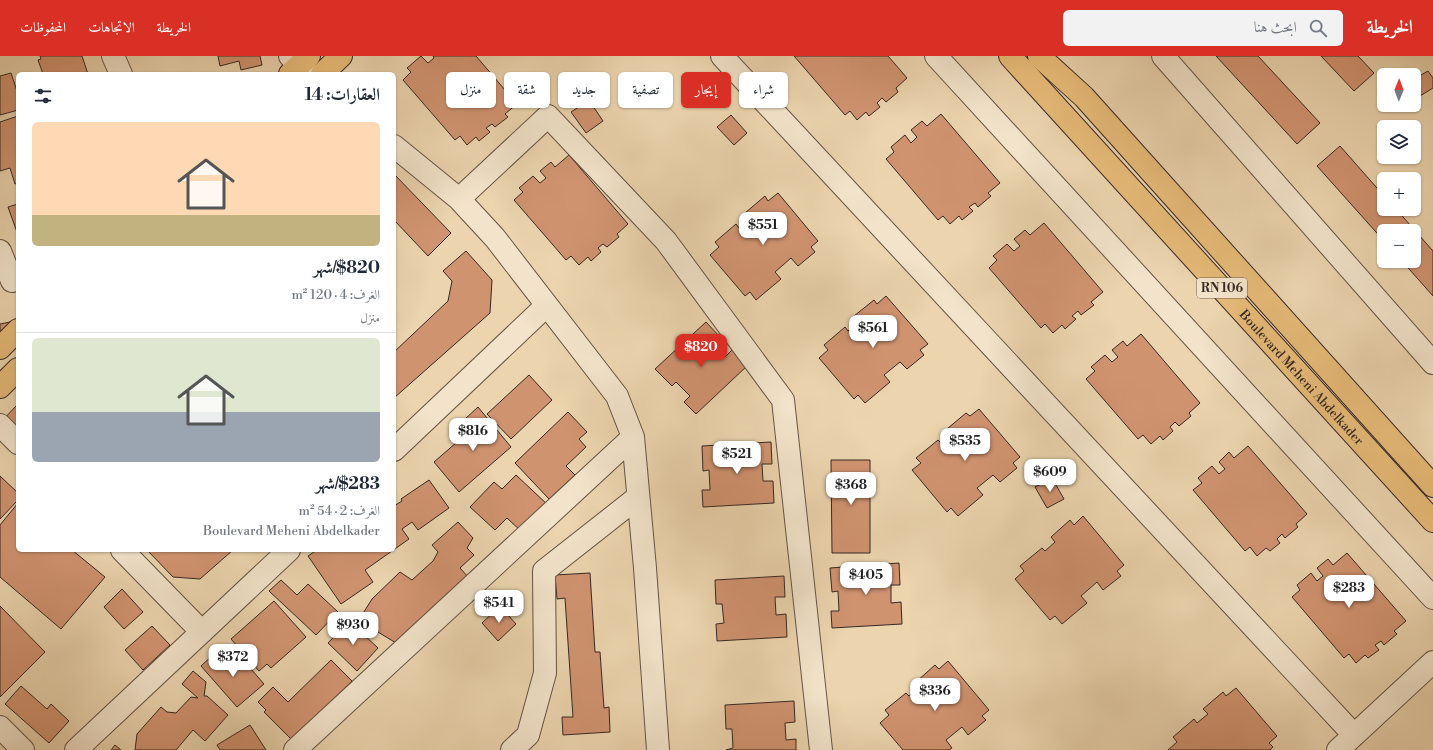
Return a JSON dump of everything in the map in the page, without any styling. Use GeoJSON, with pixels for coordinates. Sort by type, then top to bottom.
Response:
{"type":"FeatureCollection","features":[{"type":"Feature","properties":{"kind":"main road"},"geometry":{"type":"LineString","coordinates":[[324,72],[341,56]]}},
{"type":"Feature","properties":{"kind":"main road","name":"Boulevard Meheni Abdelkader"},"geometry":{"type":"LineString","coordinates":[[1010,56],[1433,521]]}},
{"type":"Feature","properties":{"kind":"main road","name":"Boulevard Meheni Abdelkader"},"geometry":{"type":"LineString","coordinates":[[1039,56],[1084,97],[1431,479]]}},
{"type":"Feature","properties":{"kind":"main road"},"geometry":{"type":"LineString","coordinates":[[0,348],[16,332]]}},
{"type":"Feature","properties":{"kind":"main road"},"geometry":{"type":"LineString","coordinates":[[0,387],[16,371]]}},
{"type":"Feature","properties":{"kind":"street"},"geometry":{"type":"LineString","coordinates":[[113,56],[120,72]]}},
{"type":"Feature","properties":{"kind":"street"},"geometry":{"type":"LineString","coordinates":[[722,56],[1354,736]]}},
{"type":"Feature","properties":{"kind":"street"},"geometry":{"type":"LineString","coordinates":[[936,56],[1433,598]]}},
{"type":"Feature","properties":{"kind":"street"},"geometry":{"type":"LineString","coordinates":[[1163,56],[1433,363]]}},
{"type":"Feature","properties":{"kind":"street"},"geometry":{"type":"LineString","coordinates":[[459,199],[548,116],[666,241],[783,400],[821,750]]}},
{"type":"Feature","properties":{"kind":"street"},"geometry":{"type":"LineString","coordinates":[[396,148],[459,199],[495,238],[617,396],[633,437],[645,568],[658,750]]}},
{"type":"Feature","properties":{"kind":"street"},"geometry":{"type":"LineString","coordinates":[[0,251],[10,281]]}},
{"type":"Feature","properties":{"kind":"street"},"geometry":{"type":"LineString","coordinates":[[396,448],[546,306]]}},
{"type":"Feature","properties":{"kind":"street"},"geometry":{"type":"LineString","coordinates":[[0,425],[16,441]]}},
{"type":"Feature","properties":{"kind":"street"},"geometry":{"type":"LineString","coordinates":[[295,750],[633,437]]}},
{"type":"Feature","properties":{"kind":"street"},"geometry":{"type":"LineString","coordinates":[[512,750],[528,735],[544,673],[544,571],[638,497]]}},
{"type":"Feature","properties":{"kind":"street"},"geometry":{"type":"LineString","coordinates":[[124,552],[202,632]]}},
{"type":"Feature","properties":{"kind":"street"},"geometry":{"type":"LineString","coordinates":[[76,750],[287,552]]}},
{"type":"Feature","properties":{"kind":"street"},"geometry":{"type":"LineString","coordinates":[[1338,750],[1433,662]]}},
{"type":"Feature","properties":{"kind":"street"},"geometry":{"type":"LineString","coordinates":[[0,727],[23,750]]}},
{"type":"Feature","properties":{"kind":"building"},"geometry":{"type":"Polygon","coordinates":[[[40,56],[82,56],[87,72],[42,72],[38,60],[41,59],[40,56]]]}},
{"type":"Feature","properties":{"kind":"building"},"geometry":{"type":"Polygon","coordinates":[[[218,56],[260,56],[262,65],[241,70],[239,61],[220,66],[218,56]]]}},
{"type":"Feature","properties":{"kind":"building"},"geometry":{"type":"Polygon","coordinates":[[[421,56],[428,63],[434,58],[433,56],[476,56],[490,72],[446,72],[446,108],[496,108],[496,79],[504,89],[504,108],[512,108],[505,114],[508,117],[495,127],[492,124],[486,128],[490,132],[479,141],[476,137],[467,145],[460,136],[455,140],[403,80],[411,72],[407,68],[421,56]]]}},
{"type":"Feature","properties":{"kind":"building"},"geometry":{"type":"Polygon","coordinates":[[[794,56],[888,56],[907,78],[896,88],[898,92],[886,102],[882,98],[877,103],[880,107],[869,116],[866,112],[857,120],[850,111],[845,115],[794,56]]]}},
{"type":"Feature","properties":{"kind":"building"},"geometry":{"type":"Polygon","coordinates":[[[1216,56],[1258,56],[1320,123],[1297,144],[1216,56]]]}},
{"type":"Feature","properties":{"kind":"building"},"geometry":{"type":"Polygon","coordinates":[[[1321,56],[1358,56],[1374,73],[1354,91],[1321,56]]]}},
{"type":"Feature","properties":{"kind":"building"},"geometry":{"type":"Polygon","coordinates":[[[1428,71],[1433,78],[1433,88],[1421,95],[1421,75],[1428,71]]]}},
{"type":"Feature","properties":{"kind":"building"},"geometry":{"type":"Polygon","coordinates":[[[11,73],[16,88],[16,111],[0,115],[0,76],[11,73]]]}},
{"type":"Feature","properties":{"kind":"building"},"geometry":{"type":"Polygon","coordinates":[[[577,108],[594,108],[603,121],[586,133],[571,112],[577,108]]]}},
{"type":"Feature","properties":{"kind":"building"},"geometry":{"type":"Polygon","coordinates":[[[941,114],[1000,183],[988,193],[991,196],[978,207],[975,203],[969,207],[973,211],[962,220],[959,216],[950,224],[943,216],[938,220],[886,159],[894,152],[891,147],[905,135],[911,143],[917,137],[911,130],[922,121],[927,126],[941,114]]]}},
{"type":"Feature","properties":{"kind":"building"},"geometry":{"type":"Polygon","coordinates":[[[731,115],[747,133],[734,145],[717,127],[731,115]]]}},
{"type":"Feature","properties":{"kind":"building"},"geometry":{"type":"Polygon","coordinates":[[[16,117],[15,184],[10,168],[0,171],[0,122],[16,117]]]}},
{"type":"Feature","properties":{"kind":"building"},"geometry":{"type":"Polygon","coordinates":[[[1340,146],[1377,188],[1377,216],[1402,216],[1409,224],[1377,224],[1377,233],[1317,166],[1340,146]]]}},
{"type":"Feature","properties":{"kind":"building"},"geometry":{"type":"Polygon","coordinates":[[[569,155],[628,224],[617,234],[619,237],[607,247],[603,244],[598,248],[601,252],[591,261],[588,257],[579,265],[571,256],[566,260],[514,200],[523,192],[519,188],[533,176],[540,183],[546,178],[540,171],[551,162],[555,167],[569,155]]]}},
{"type":"Feature","properties":{"kind":"building"},"geometry":{"type":"Polygon","coordinates":[[[396,176],[451,233],[428,256],[396,222],[396,176]]]}},
{"type":"Feature","properties":{"kind":"building"},"geometry":{"type":"Polygon","coordinates":[[[778,193],[818,241],[811,247],[815,252],[798,266],[791,258],[775,272],[781,279],[756,300],[750,292],[745,296],[710,255],[719,247],[715,242],[736,224],[739,228],[750,218],[745,213],[765,196],[768,201],[778,193]]]}},
{"type":"Feature","properties":{"kind":"building"},"geometry":{"type":"Polygon","coordinates":[[[16,205],[16,229],[8,207],[16,205]]]}},
{"type":"Feature","properties":{"kind":"building"},"geometry":{"type":"Polygon","coordinates":[[[1044,223],[1103,292],[1091,302],[1094,305],[1081,315],[1078,311],[1072,316],[1076,319],[1065,329],[1062,325],[1053,333],[1045,324],[1041,328],[989,268],[997,260],[993,256],[1007,244],[1014,251],[1020,246],[1014,239],[1025,230],[1030,235],[1044,223]]]}},
{"type":"Feature","properties":{"kind":"building"},"geometry":{"type":"Polygon","coordinates":[[[1421,237],[1433,251],[1433,296],[1408,268],[1421,268],[1421,237]]]}},
{"type":"Feature","properties":{"kind":"building"},"geometry":{"type":"Polygon","coordinates":[[[466,251],[492,280],[490,313],[396,396],[396,350],[448,301],[452,281],[443,271],[466,251]]]}},
{"type":"Feature","properties":{"kind":"building"},"geometry":{"type":"Polygon","coordinates":[[[886,296],[928,344],[920,350],[924,355],[907,369],[900,362],[884,375],[890,382],[865,403],[858,395],[854,399],[819,358],[828,350],[824,345],[845,327],[848,331],[858,322],[854,316],[874,300],[877,304],[886,296]]]}},
{"type":"Feature","properties":{"kind":"building"},"geometry":{"type":"Polygon","coordinates":[[[10,322],[12,332],[0,335],[0,324],[10,322]]]}},
{"type":"Feature","properties":{"kind":"building"},"geometry":{"type":"Polygon","coordinates":[[[706,322],[720,337],[713,344],[725,357],[732,350],[747,366],[696,414],[684,402],[690,396],[676,382],[672,386],[655,369],[706,322]]]}},
{"type":"Feature","properties":{"kind":"building"},"geometry":{"type":"Polygon","coordinates":[[[1141,334],[1200,403],[1189,413],[1191,416],[1179,426],[1175,422],[1170,427],[1173,431],[1163,440],[1160,436],[1151,444],[1143,435],[1138,439],[1086,379],[1095,371],[1091,367],[1105,355],[1112,362],[1118,357],[1112,350],[1123,341],[1127,346],[1141,334]]]}},
{"type":"Feature","properties":{"kind":"building"},"geometry":{"type":"Polygon","coordinates":[[[529,375],[552,400],[511,439],[487,414],[529,375]]]}},
{"type":"Feature","properties":{"kind":"building"},"geometry":{"type":"Polygon","coordinates":[[[16,406],[16,441],[0,423],[16,406]]]}},
{"type":"Feature","properties":{"kind":"building"},"geometry":{"type":"Polygon","coordinates":[[[478,407],[511,447],[459,492],[434,462],[472,429],[464,420],[478,407]]]}},
{"type":"Feature","properties":{"kind":"building"},"geometry":{"type":"Polygon","coordinates":[[[979,409],[1020,457],[1013,463],[1017,468],[1000,482],[993,475],[977,488],[983,495],[958,516],[951,508],[947,512],[912,470],[921,463],[916,458],[938,440],[941,443],[951,434],[947,429],[966,413],[970,416],[979,409]]]}},
{"type":"Feature","properties":{"kind":"building"},"geometry":{"type":"Polygon","coordinates":[[[568,412],[587,432],[579,439],[586,447],[566,466],[575,475],[549,499],[515,463],[568,412]]]}},
{"type":"Feature","properties":{"kind":"building"},"geometry":{"type":"Polygon","coordinates":[[[771,442],[772,464],[762,464],[763,481],[773,481],[774,503],[703,507],[702,490],[710,490],[709,470],[703,471],[702,446],[771,442]]]}},
{"type":"Feature","properties":{"kind":"building"},"geometry":{"type":"Polygon","coordinates":[[[1248,446],[1307,514],[1296,524],[1298,527],[1285,538],[1282,534],[1277,539],[1280,543],[1270,551],[1266,548],[1257,556],[1250,547],[1245,551],[1193,490],[1202,483],[1198,478],[1212,466],[1219,474],[1225,469],[1219,462],[1229,452],[1234,458],[1248,446]]]}},
{"type":"Feature","properties":{"kind":"building"},"geometry":{"type":"Polygon","coordinates":[[[831,460],[870,460],[870,553],[832,553],[831,460]]]}},
{"type":"Feature","properties":{"kind":"building"},"geometry":{"type":"Polygon","coordinates":[[[516,475],[549,506],[523,533],[507,518],[495,530],[470,507],[494,482],[502,489],[516,475]]]}},
{"type":"Feature","properties":{"kind":"building"},"geometry":{"type":"Polygon","coordinates":[[[0,476],[16,491],[16,502],[0,519],[0,476]]]}},
{"type":"Feature","properties":{"kind":"building"},"geometry":{"type":"Polygon","coordinates":[[[1052,478],[1064,499],[1047,508],[1035,487],[1052,478]]]}},
{"type":"Feature","properties":{"kind":"building"},"geometry":{"type":"Polygon","coordinates":[[[429,480],[449,508],[418,530],[412,522],[402,529],[409,539],[396,549],[396,505],[402,501],[401,499],[429,480]]]}},
{"type":"Feature","properties":{"kind":"building"},"geometry":{"type":"Polygon","coordinates":[[[16,505],[16,552],[74,552],[105,577],[61,629],[0,577],[0,525],[16,505]]]}},
{"type":"Feature","properties":{"kind":"building"},"geometry":{"type":"Polygon","coordinates":[[[1083,516],[1124,565],[1117,571],[1121,576],[1103,590],[1097,582],[1081,596],[1087,603],[1062,624],[1055,616],[1050,620],[1015,579],[1024,571],[1020,566],[1042,548],[1045,551],[1055,542],[1051,537],[1070,520],[1074,525],[1083,516]]]}},
{"type":"Feature","properties":{"kind":"building"},"geometry":{"type":"Polygon","coordinates":[[[458,522],[473,538],[467,548],[474,555],[460,568],[469,578],[401,646],[378,632],[362,615],[372,599],[400,572],[412,580],[433,561],[438,552],[432,545],[458,522]]]}},
{"type":"Feature","properties":{"kind":"building"},"geometry":{"type":"Polygon","coordinates":[[[149,552],[231,552],[200,579],[173,577],[149,552]]]}},
{"type":"Feature","properties":{"kind":"building"},"geometry":{"type":"Polygon","coordinates":[[[314,552],[390,552],[365,570],[373,582],[341,604],[308,556],[314,552]]]}},
{"type":"Feature","properties":{"kind":"building"},"geometry":{"type":"Polygon","coordinates":[[[1347,553],[1406,621],[1394,631],[1397,634],[1384,645],[1381,641],[1375,645],[1379,650],[1368,658],[1365,655],[1356,663],[1349,654],[1344,658],[1292,597],[1300,590],[1297,585],[1311,573],[1317,581],[1323,576],[1317,568],[1328,559],[1333,565],[1347,553]]]}},
{"type":"Feature","properties":{"kind":"building"},"geometry":{"type":"Polygon","coordinates":[[[899,563],[900,585],[891,585],[891,603],[901,602],[902,624],[832,628],[831,611],[839,611],[838,591],[832,592],[830,568],[899,563]]]}},
{"type":"Feature","properties":{"kind":"building"},"geometry":{"type":"Polygon","coordinates":[[[590,573],[595,652],[600,652],[604,708],[609,707],[610,732],[563,735],[562,717],[573,717],[565,598],[557,599],[555,575],[590,573]]]}},
{"type":"Feature","properties":{"kind":"building"},"geometry":{"type":"Polygon","coordinates":[[[784,576],[785,597],[775,597],[776,615],[786,614],[787,637],[717,641],[716,624],[724,623],[722,604],[716,604],[715,580],[784,576]]]}},
{"type":"Feature","properties":{"kind":"building"},"geometry":{"type":"Polygon","coordinates":[[[281,580],[297,595],[308,584],[338,612],[316,635],[269,591],[281,580]]]}},
{"type":"Feature","properties":{"kind":"building"},"geometry":{"type":"Polygon","coordinates":[[[122,589],[143,612],[124,629],[104,607],[122,589]]]}},
{"type":"Feature","properties":{"kind":"building"},"geometry":{"type":"Polygon","coordinates":[[[274,601],[306,637],[271,668],[267,664],[259,671],[231,639],[274,601]]]}},
{"type":"Feature","properties":{"kind":"building"},"geometry":{"type":"Polygon","coordinates":[[[0,606],[45,652],[0,697],[0,606]]]}},
{"type":"Feature","properties":{"kind":"building"},"geometry":{"type":"Polygon","coordinates":[[[500,606],[516,624],[498,641],[482,623],[500,606]]]}},
{"type":"Feature","properties":{"kind":"building"},"geometry":{"type":"Polygon","coordinates":[[[349,621],[378,648],[357,671],[328,643],[349,621]]]}},
{"type":"Feature","properties":{"kind":"building"},"geometry":{"type":"Polygon","coordinates":[[[152,626],[170,645],[143,670],[125,650],[152,626]]]}},
{"type":"Feature","properties":{"kind":"building"},"geometry":{"type":"Polygon","coordinates":[[[237,653],[264,684],[237,707],[201,666],[214,654],[223,665],[237,653]]]}},
{"type":"Feature","properties":{"kind":"building"},"geometry":{"type":"Polygon","coordinates":[[[331,660],[352,681],[292,740],[264,712],[266,710],[258,702],[273,687],[288,702],[331,660]]]}},
{"type":"Feature","properties":{"kind":"building"},"geometry":{"type":"Polygon","coordinates":[[[948,661],[989,710],[982,716],[986,720],[968,735],[962,727],[946,740],[952,748],[949,750],[903,750],[880,723],[889,715],[885,710],[906,693],[909,696],[920,687],[916,682],[935,665],[939,669],[948,661]]]}},
{"type":"Feature","properties":{"kind":"building"},"geometry":{"type":"Polygon","coordinates":[[[193,671],[206,682],[204,696],[207,696],[228,715],[205,741],[193,730],[176,750],[135,750],[137,734],[161,707],[167,712],[176,713],[191,697],[198,698],[182,684],[193,671]]]}},
{"type":"Feature","properties":{"kind":"building"},"geometry":{"type":"Polygon","coordinates":[[[21,686],[47,709],[51,704],[69,721],[49,743],[5,704],[21,686]]]}},
{"type":"Feature","properties":{"kind":"building"},"geometry":{"type":"Polygon","coordinates":[[[1236,688],[1277,736],[1269,743],[1273,747],[1270,750],[1168,750],[1177,742],[1173,737],[1194,719],[1197,723],[1208,714],[1203,709],[1223,692],[1226,696],[1236,688]]]}},
{"type":"Feature","properties":{"kind":"building"},"geometry":{"type":"Polygon","coordinates":[[[794,701],[795,722],[785,723],[786,740],[796,739],[796,750],[726,750],[733,748],[732,729],[726,729],[725,705],[794,701]]]}},
{"type":"Feature","properties":{"kind":"building"},"geometry":{"type":"Polygon","coordinates":[[[250,725],[266,750],[220,750],[217,745],[250,725]]]}},
{"type":"Feature","properties":{"kind":"building"},"geometry":{"type":"Polygon","coordinates":[[[115,745],[121,750],[111,750],[115,745]]]}}]}
